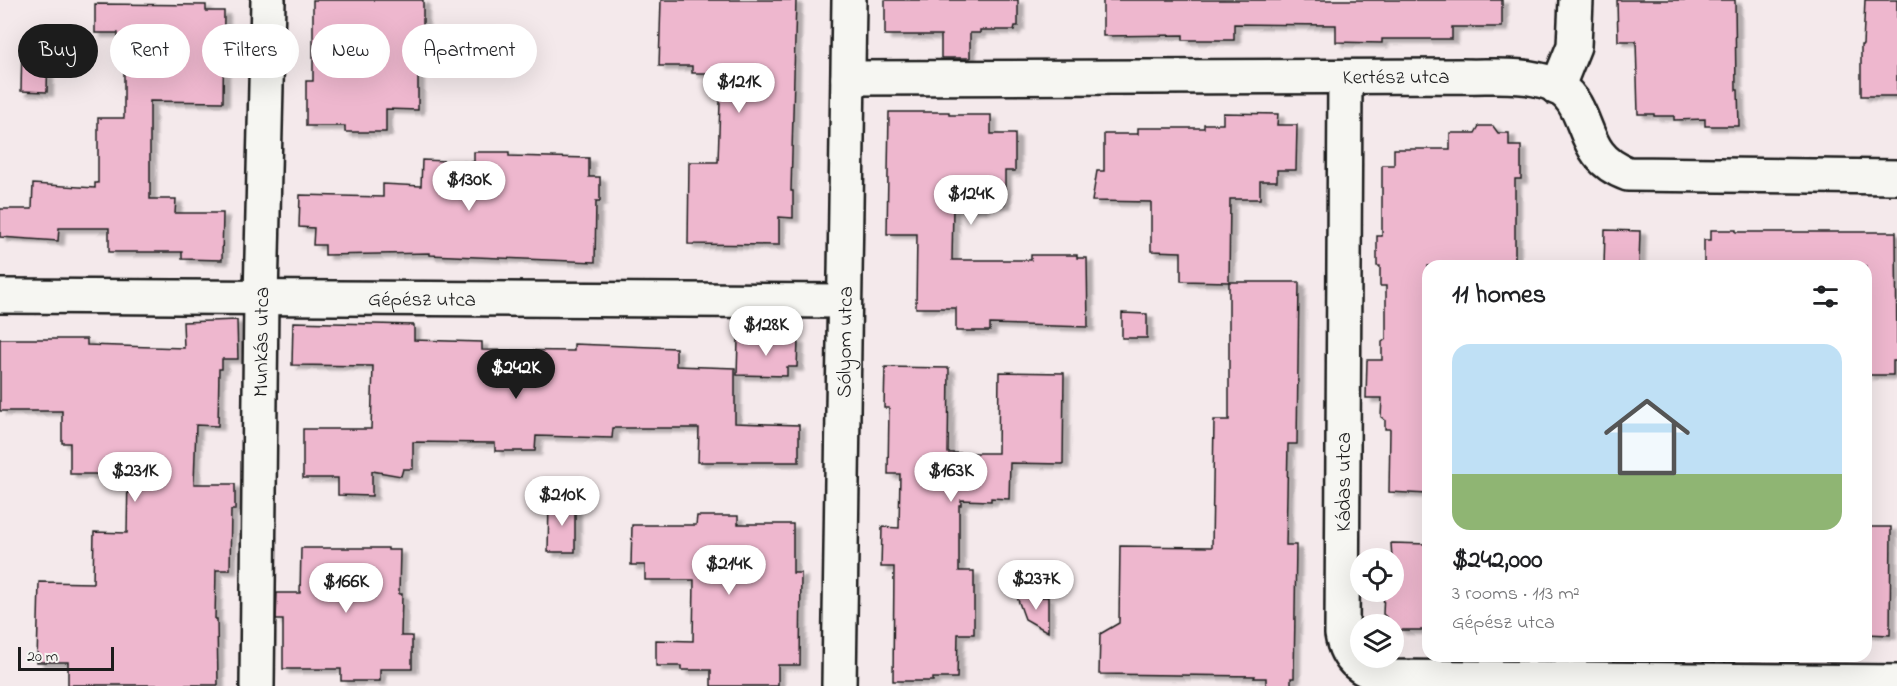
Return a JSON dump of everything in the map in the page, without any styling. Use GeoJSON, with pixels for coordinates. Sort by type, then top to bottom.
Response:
{"type":"FeatureCollection","features":[{"type":"Feature","properties":{"kind":"street","name":"Munkás utca"},"geometry":{"type":"LineString","coordinates":[[257,686],[261,298],[268,0]]}},
{"type":"Feature","properties":{"kind":"street","name":"Sólyom utca"},"geometry":{"type":"LineString","coordinates":[[838,686],[849,0]]}},
{"type":"Feature","properties":{"kind":"street"},"geometry":{"type":"LineString","coordinates":[[1557,88],[1574,46],[1576,0]]}},
{"type":"Feature","properties":{"kind":"street","name":"Kádas utca"},"geometry":{"type":"LineString","coordinates":[[1345,77],[1342,634],[1345,647],[1355,663],[1370,673],[1390,677],[1897,682]]}},
{"type":"Feature","properties":{"kind":"street","name":"Kertész utca"},"geometry":{"type":"LineString","coordinates":[[848,78],[1516,78],[1536,80],[1557,88],[1570,98],[1577,108],[1599,157],[1611,167],[1628,174],[1897,177]]}},
{"type":"Feature","properties":{"kind":"street","name":"Gépész utca"},"geometry":{"type":"LineString","coordinates":[[0,296],[844,302]]}},
{"type":"Feature","properties":{"kind":"building"},"geometry":{"type":"Polygon","coordinates":[[[313,0],[423,0],[423,24],[402,24],[402,78],[418,78],[418,110],[386,109],[386,132],[345,132],[345,126],[306,126],[306,81],[313,81],[313,78],[390,78],[390,24],[313,24],[313,0]]]}},
{"type":"Feature","properties":{"kind":"building"},"geometry":{"type":"Polygon","coordinates":[[[661,0],[796,0],[791,191],[793,191],[793,218],[779,217],[779,245],[688,244],[689,162],[718,162],[721,73],[692,73],[692,66],[659,66],[661,0]]]}},
{"type":"Feature","properties":{"kind":"building"},"geometry":{"type":"Polygon","coordinates":[[[885,0],[1018,0],[1018,26],[1015,26],[1014,30],[980,30],[980,33],[970,33],[970,58],[941,58],[941,35],[885,35],[885,0]]]}},
{"type":"Feature","properties":{"kind":"building"},"geometry":{"type":"Polygon","coordinates":[[[1103,0],[1502,0],[1502,27],[1452,27],[1452,39],[1382,39],[1382,43],[1336,42],[1336,25],[1234,24],[1234,40],[1183,40],[1183,35],[1103,36],[1103,0]]]}},
{"type":"Feature","properties":{"kind":"building"},"geometry":{"type":"Polygon","coordinates":[[[1617,0],[1735,0],[1736,90],[1738,90],[1739,126],[1705,126],[1705,119],[1674,120],[1674,116],[1638,114],[1636,41],[1618,41],[1617,0]]]}},
{"type":"Feature","properties":{"kind":"building"},"geometry":{"type":"Polygon","coordinates":[[[1865,0],[1897,0],[1897,96],[1861,96],[1861,45],[1863,45],[1865,0]]]}},
{"type":"Feature","properties":{"kind":"building"},"geometry":{"type":"Polygon","coordinates":[[[95,4],[206,5],[206,11],[224,11],[224,24],[202,24],[202,78],[223,78],[223,102],[150,101],[150,199],[176,199],[175,213],[223,213],[222,260],[182,259],[182,252],[109,252],[109,228],[59,228],[58,241],[0,237],[0,209],[32,209],[33,184],[95,188],[95,183],[98,183],[98,118],[124,118],[124,78],[190,78],[190,24],[110,24],[110,33],[98,33],[98,24],[95,24],[95,4]]]}},
{"type":"Feature","properties":{"kind":"building"},"geometry":{"type":"Polygon","coordinates":[[[21,78],[47,78],[47,92],[21,91],[21,78]]]}},
{"type":"Feature","properties":{"kind":"building"},"geometry":{"type":"Polygon","coordinates":[[[889,112],[991,115],[991,134],[1015,134],[1015,171],[1005,171],[1005,204],[983,204],[983,208],[953,208],[952,260],[1031,260],[1031,255],[1077,255],[1077,258],[1087,258],[1088,327],[990,324],[990,331],[956,331],[956,308],[916,308],[917,234],[887,234],[889,112]]]}},
{"type":"Feature","properties":{"kind":"building"},"geometry":{"type":"Polygon","coordinates":[[[1223,113],[1278,114],[1277,125],[1297,125],[1296,170],[1277,170],[1277,181],[1260,181],[1260,199],[1230,199],[1229,282],[1181,281],[1181,252],[1151,251],[1151,202],[1092,201],[1097,171],[1104,171],[1104,134],[1138,134],[1138,128],[1204,128],[1204,124],[1223,124],[1223,113]]]}},
{"type":"Feature","properties":{"kind":"building"},"geometry":{"type":"Polygon","coordinates":[[[1479,126],[1493,126],[1498,133],[1509,133],[1509,146],[1521,146],[1521,179],[1515,179],[1515,260],[1422,260],[1422,494],[1389,492],[1390,429],[1385,429],[1385,420],[1381,417],[1382,398],[1366,398],[1367,360],[1382,360],[1382,342],[1386,339],[1386,286],[1380,286],[1380,266],[1377,266],[1377,236],[1382,236],[1382,165],[1394,165],[1394,149],[1450,149],[1450,133],[1475,133],[1479,126]]]}},
{"type":"Feature","properties":{"kind":"building"},"geometry":{"type":"Polygon","coordinates":[[[474,152],[509,152],[509,156],[589,158],[589,177],[600,177],[600,201],[596,201],[595,262],[430,255],[430,253],[325,255],[325,245],[313,245],[314,228],[299,227],[300,195],[383,197],[383,184],[421,186],[422,160],[474,162],[474,152]]]}},
{"type":"Feature","properties":{"kind":"building"},"geometry":{"type":"Polygon","coordinates":[[[1605,230],[1640,231],[1639,260],[1604,260],[1605,230]]]}},
{"type":"Feature","properties":{"kind":"building"},"geometry":{"type":"Polygon","coordinates":[[[1711,230],[1896,232],[1897,361],[1893,361],[1893,375],[1872,375],[1872,260],[1704,260],[1704,240],[1711,240],[1711,230]]]}},
{"type":"Feature","properties":{"kind":"building"},"geometry":{"type":"Polygon","coordinates":[[[1229,282],[1299,282],[1297,444],[1288,444],[1286,545],[1296,545],[1294,678],[1291,678],[1291,686],[1266,686],[1266,678],[1254,678],[1255,676],[1099,674],[1100,634],[1119,623],[1120,546],[1212,547],[1214,420],[1229,420],[1229,282]]]}},
{"type":"Feature","properties":{"kind":"building"},"geometry":{"type":"Polygon","coordinates":[[[1122,313],[1147,314],[1147,338],[1122,338],[1122,313]]]}},
{"type":"Feature","properties":{"kind":"building"},"geometry":{"type":"Polygon","coordinates":[[[237,320],[238,359],[222,359],[222,369],[219,369],[218,426],[196,425],[194,484],[235,484],[235,510],[231,510],[230,570],[216,570],[215,619],[217,619],[218,685],[68,685],[68,662],[37,662],[39,582],[93,583],[94,532],[127,533],[128,474],[70,474],[70,443],[62,443],[62,411],[0,411],[0,339],[87,339],[87,345],[184,348],[183,322],[237,320]]]}},
{"type":"Feature","properties":{"kind":"building"},"geometry":{"type":"Polygon","coordinates":[[[293,322],[414,325],[414,340],[482,342],[482,350],[574,351],[574,344],[676,348],[676,366],[735,368],[735,423],[799,425],[799,462],[698,462],[699,428],[613,428],[612,438],[536,436],[535,451],[495,451],[495,443],[413,442],[413,469],[403,469],[401,476],[372,471],[372,496],[338,495],[338,478],[303,478],[303,429],[371,429],[373,366],[292,365],[293,322]]]}},
{"type":"Feature","properties":{"kind":"building"},"geometry":{"type":"Polygon","coordinates":[[[738,340],[798,341],[797,367],[787,367],[787,376],[737,375],[738,340]]]}},
{"type":"Feature","properties":{"kind":"building"},"geometry":{"type":"Polygon","coordinates":[[[885,367],[949,368],[948,453],[998,453],[999,372],[1064,373],[1063,464],[1010,463],[1009,499],[961,500],[961,505],[959,505],[959,571],[974,571],[974,634],[958,634],[957,678],[933,678],[933,681],[893,681],[894,567],[881,567],[882,527],[899,528],[900,474],[888,474],[889,408],[884,408],[885,367]]]}},
{"type":"Feature","properties":{"kind":"building"},"geometry":{"type":"Polygon","coordinates":[[[549,501],[575,501],[575,552],[548,552],[549,501]]]}},
{"type":"Feature","properties":{"kind":"building"},"geometry":{"type":"Polygon","coordinates":[[[697,516],[738,516],[738,524],[793,524],[793,573],[801,573],[800,665],[778,665],[778,686],[711,686],[711,670],[681,670],[681,666],[656,666],[656,640],[693,641],[694,580],[645,580],[645,565],[631,565],[632,525],[696,525],[697,516]]]}},
{"type":"Feature","properties":{"kind":"building"},"geometry":{"type":"Polygon","coordinates":[[[1872,527],[1891,527],[1890,635],[1872,634],[1872,527]]]}},
{"type":"Feature","properties":{"kind":"building"},"geometry":{"type":"Polygon","coordinates":[[[1391,543],[1422,544],[1422,630],[1404,630],[1404,614],[1383,614],[1384,602],[1404,602],[1404,548],[1391,548],[1391,543]]]}},
{"type":"Feature","properties":{"kind":"building"},"geometry":{"type":"Polygon","coordinates":[[[301,548],[400,550],[401,636],[412,636],[412,669],[380,669],[380,681],[341,681],[341,669],[283,669],[283,620],[276,620],[277,593],[300,593],[301,548]]]}},
{"type":"Feature","properties":{"kind":"building"},"geometry":{"type":"Polygon","coordinates":[[[1017,597],[1048,597],[1048,632],[1025,619],[1017,597]]]}}]}
